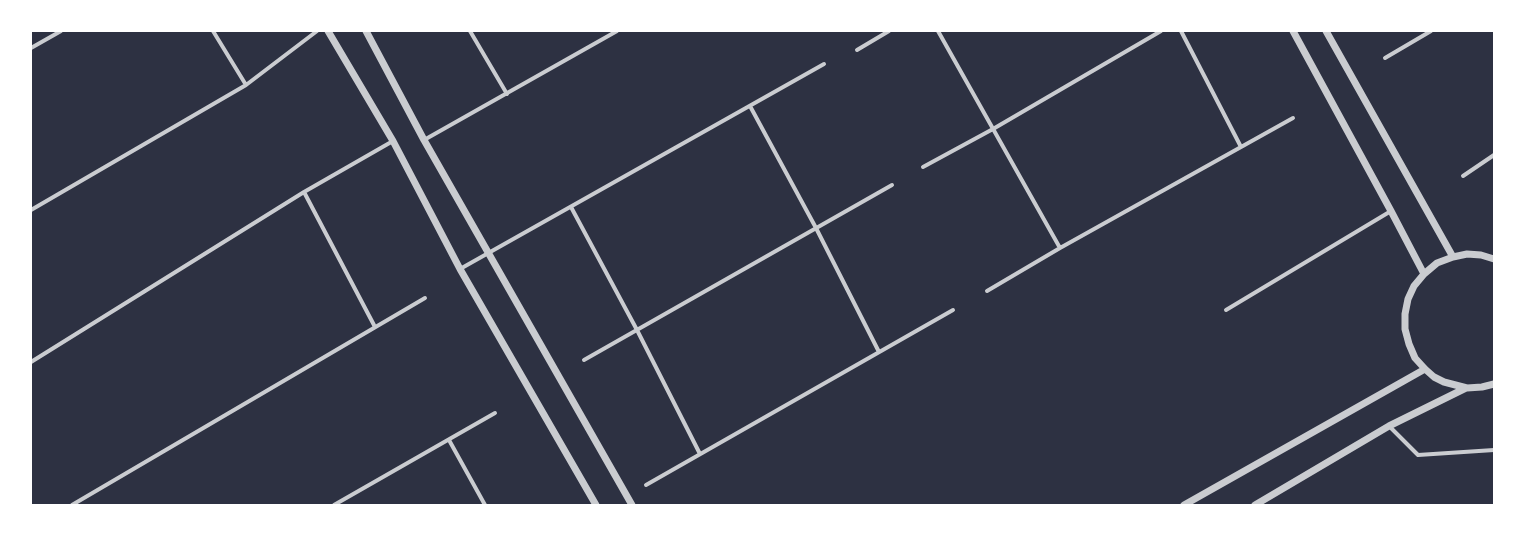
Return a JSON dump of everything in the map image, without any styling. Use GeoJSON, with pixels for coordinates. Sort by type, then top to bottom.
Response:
{"type":"FeatureCollection","features":[{"type":"Feature","properties":{"kind":"street"},"geometry":{"type":"LineString","coordinates":[[31,48],[61,31]]}},
{"type":"Feature","properties":{"kind":"street"},"geometry":{"type":"LineString","coordinates":[[213,31],[246,85]]}},
{"type":"Feature","properties":{"kind":"street"},"geometry":{"type":"LineString","coordinates":[[31,210],[246,85],[317,31]]}},
{"type":"Feature","properties":{"kind":"street"},"geometry":{"type":"LineString","coordinates":[[328,31],[393,141],[460,269],[596,505]]}},
{"type":"Feature","properties":{"kind":"street"},"geometry":{"type":"LineString","coordinates":[[366,31],[424,140],[632,505]]}},
{"type":"Feature","properties":{"kind":"street"},"geometry":{"type":"LineString","coordinates":[[470,31],[507,94]]}},
{"type":"Feature","properties":{"kind":"street"},"geometry":{"type":"LineString","coordinates":[[424,140],[617,31]]}},
{"type":"Feature","properties":{"kind":"street"},"geometry":{"type":"LineString","coordinates":[[857,50],[889,31]]}},
{"type":"Feature","properties":{"kind":"street"},"geometry":{"type":"LineString","coordinates":[[938,31],[1060,248]]}},
{"type":"Feature","properties":{"kind":"street"},"geometry":{"type":"LineString","coordinates":[[923,167],[993,129],[1161,31]]}},
{"type":"Feature","properties":{"kind":"street"},"geometry":{"type":"LineString","coordinates":[[1182,31],[1241,146]]}},
{"type":"Feature","properties":{"kind":"street"},"geometry":{"type":"LineString","coordinates":[[1292,31],[1391,210],[1424,274]]}},
{"type":"Feature","properties":{"kind":"street"},"geometry":{"type":"LineString","coordinates":[[1326,31],[1453,257]]}},
{"type":"Feature","properties":{"kind":"street"},"geometry":{"type":"LineString","coordinates":[[1385,58],[1432,31]]}},
{"type":"Feature","properties":{"kind":"street"},"geometry":{"type":"LineString","coordinates":[[460,269],[824,64]]}},
{"type":"Feature","properties":{"kind":"street"},"geometry":{"type":"LineString","coordinates":[[750,106],[816,228],[880,352]]}},
{"type":"Feature","properties":{"kind":"street"},"geometry":{"type":"LineString","coordinates":[[987,291],[1060,248],[1293,118]]}},
{"type":"Feature","properties":{"kind":"street"},"geometry":{"type":"LineString","coordinates":[[31,362],[304,192],[393,141]]}},
{"type":"Feature","properties":{"kind":"street"},"geometry":{"type":"LineString","coordinates":[[1464,176],[1494,155]]}},
{"type":"Feature","properties":{"kind":"street"},"geometry":{"type":"LineString","coordinates":[[584,360],[892,185]]}},
{"type":"Feature","properties":{"kind":"street"},"geometry":{"type":"LineString","coordinates":[[304,192],[375,327]]}},
{"type":"Feature","properties":{"kind":"street"},"geometry":{"type":"LineString","coordinates":[[571,207],[637,330],[700,454]]}},
{"type":"Feature","properties":{"kind":"street"},"geometry":{"type":"LineString","coordinates":[[1226,310],[1391,210]]}},
{"type":"Feature","properties":{"kind":"street"},"geometry":{"type":"LineString","coordinates":[[1494,259],[1481,255],[1467,254],[1437,263],[1424,274],[1414,286],[1408,299],[1405,314],[1405,329],[1409,344],[1415,358],[1425,369],[1444,382],[1467,388],[1482,387],[1494,384]]}},
{"type":"Feature","properties":{"kind":"street"},"geometry":{"type":"LineString","coordinates":[[72,505],[425,298]]}},
{"type":"Feature","properties":{"kind":"street"},"geometry":{"type":"LineString","coordinates":[[646,485],[953,310]]}},
{"type":"Feature","properties":{"kind":"street"},"geometry":{"type":"LineString","coordinates":[[1184,505],[1425,369]]}},
{"type":"Feature","properties":{"kind":"street"},"geometry":{"type":"LineString","coordinates":[[1255,505],[1389,426],[1467,388]]}},
{"type":"Feature","properties":{"kind":"street"},"geometry":{"type":"LineString","coordinates":[[334,505],[495,413]]}},
{"type":"Feature","properties":{"kind":"street"},"geometry":{"type":"LineString","coordinates":[[1389,426],[1418,456],[1494,450]]}},
{"type":"Feature","properties":{"kind":"street"},"geometry":{"type":"LineString","coordinates":[[449,440],[485,505]]}}]}
